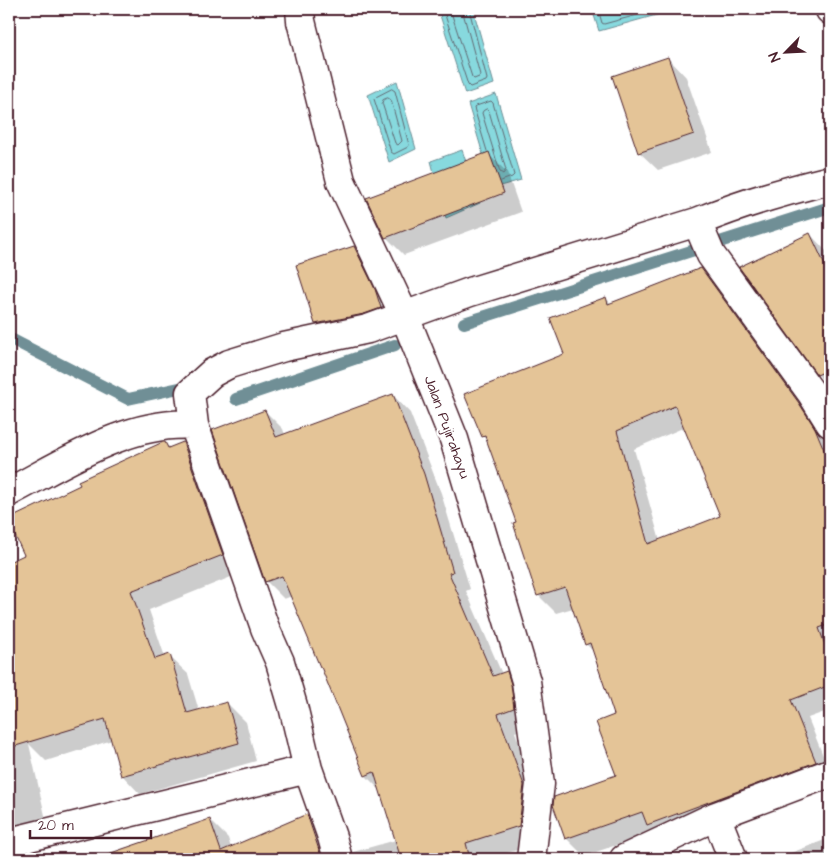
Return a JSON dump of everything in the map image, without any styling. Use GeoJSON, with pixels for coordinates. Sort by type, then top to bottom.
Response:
{"type":"FeatureCollection","features":[{"type":"Feature","properties":{"kind":"street","name":"Jalan Pujirahayu"},"geometry":{"type":"LineString","coordinates":[[300,9],[301,21],[341,181],[405,317],[454,439],[526,681],[540,784],[531,859]]}},
{"type":"Feature","properties":{"kind":"street"},"geometry":{"type":"LineString","coordinates":[[338,859],[308,769],[280,662],[265,628],[194,425],[190,393],[212,373],[229,364],[284,347],[368,329],[470,292],[703,236],[726,210],[830,180]]}},
{"type":"Feature","properties":{"kind":"street"},"geometry":{"type":"LineString","coordinates":[[703,236],[830,423]]}},
{"type":"Feature","properties":{"kind":"street"},"geometry":{"type":"LineString","coordinates":[[9,492],[98,445],[164,424],[194,425]]}},
{"type":"Feature","properties":{"kind":"street"},"geometry":{"type":"LineString","coordinates":[[9,842],[308,769]]}},
{"type":"Feature","properties":{"kind":"street"},"geometry":{"type":"LineString","coordinates":[[624,859],[716,816],[830,773]]}},
{"type":"Feature","properties":{"kind":"street"},"geometry":{"type":"LineString","coordinates":[[716,816],[733,859]]}},
{"type":"Feature","properties":{"kind":"water"},"geometry":{"type":"Polygon","coordinates":[[[438,9],[473,9],[494,84],[465,94],[438,9]]]}},
{"type":"Feature","properties":{"kind":"water"},"geometry":{"type":"Polygon","coordinates":[[[592,9],[659,9],[660,14],[599,31],[592,9]]]}},
{"type":"Feature","properties":{"kind":"water"},"geometry":{"type":"Polygon","coordinates":[[[397,81],[416,149],[389,162],[368,95],[397,81]]]}},
{"type":"Feature","properties":{"kind":"water"},"geometry":{"type":"Polygon","coordinates":[[[496,94],[521,180],[493,188],[468,104],[496,94]]]}},
{"type":"Feature","properties":{"kind":"water"},"geometry":{"type":"Polygon","coordinates":[[[462,150],[480,203],[446,218],[431,161],[462,150]]]}},
{"type":"Feature","properties":{"kind":"building"},"geometry":{"type":"Polygon","coordinates":[[[668,57],[694,134],[638,153],[612,76],[668,57]]]}},
{"type":"Feature","properties":{"kind":"building"},"geometry":{"type":"Polygon","coordinates":[[[489,152],[504,193],[385,238],[366,198],[489,152]]]}},
{"type":"Feature","properties":{"kind":"building"},"geometry":{"type":"Polygon","coordinates":[[[810,233],[830,276],[830,369],[817,375],[739,267],[810,233]]]}},
{"type":"Feature","properties":{"kind":"building"},"geometry":{"type":"Polygon","coordinates":[[[354,246],[375,289],[381,308],[364,314],[315,324],[296,265],[354,246]]]}},
{"type":"Feature","properties":{"kind":"building"},"geometry":{"type":"Polygon","coordinates":[[[701,268],[815,428],[830,464],[830,624],[819,628],[830,659],[830,685],[791,700],[816,762],[647,825],[642,812],[565,839],[553,805],[554,797],[616,775],[596,722],[614,715],[590,643],[585,645],[565,587],[537,596],[513,523],[516,522],[485,436],[482,437],[464,394],[564,354],[550,318],[606,297],[608,304],[701,268]],[[675,406],[617,431],[648,544],[720,516],[675,406]]]}},
{"type":"Feature","properties":{"kind":"building"},"geometry":{"type":"Polygon","coordinates":[[[393,394],[424,474],[453,572],[449,573],[493,676],[507,671],[511,684],[514,708],[498,714],[524,785],[519,826],[466,843],[470,859],[401,859],[374,772],[365,776],[282,576],[265,582],[212,430],[265,410],[276,437],[393,394]]]}},
{"type":"Feature","properties":{"kind":"building"},"geometry":{"type":"Polygon","coordinates":[[[165,442],[168,448],[183,442],[223,555],[131,591],[155,659],[170,654],[187,713],[227,702],[239,743],[121,776],[105,719],[9,748],[9,562],[24,555],[9,523],[9,519],[80,485],[78,481],[165,442]]]}},
{"type":"Feature","properties":{"kind":"building"},"geometry":{"type":"Polygon","coordinates":[[[307,814],[322,859],[109,859],[108,854],[210,819],[221,851],[307,814]]]}},
{"type":"Feature","properties":{"kind":"waterway"},"geometry":{"type":"LineString","coordinates":[[464,323],[830,207]]}},
{"type":"Feature","properties":{"kind":"waterway"},"geometry":{"type":"LineString","coordinates":[[9,338],[128,399],[193,385]]}},
{"type":"Feature","properties":{"kind":"waterway"},"geometry":{"type":"LineString","coordinates":[[236,399],[395,345]]}}]}
